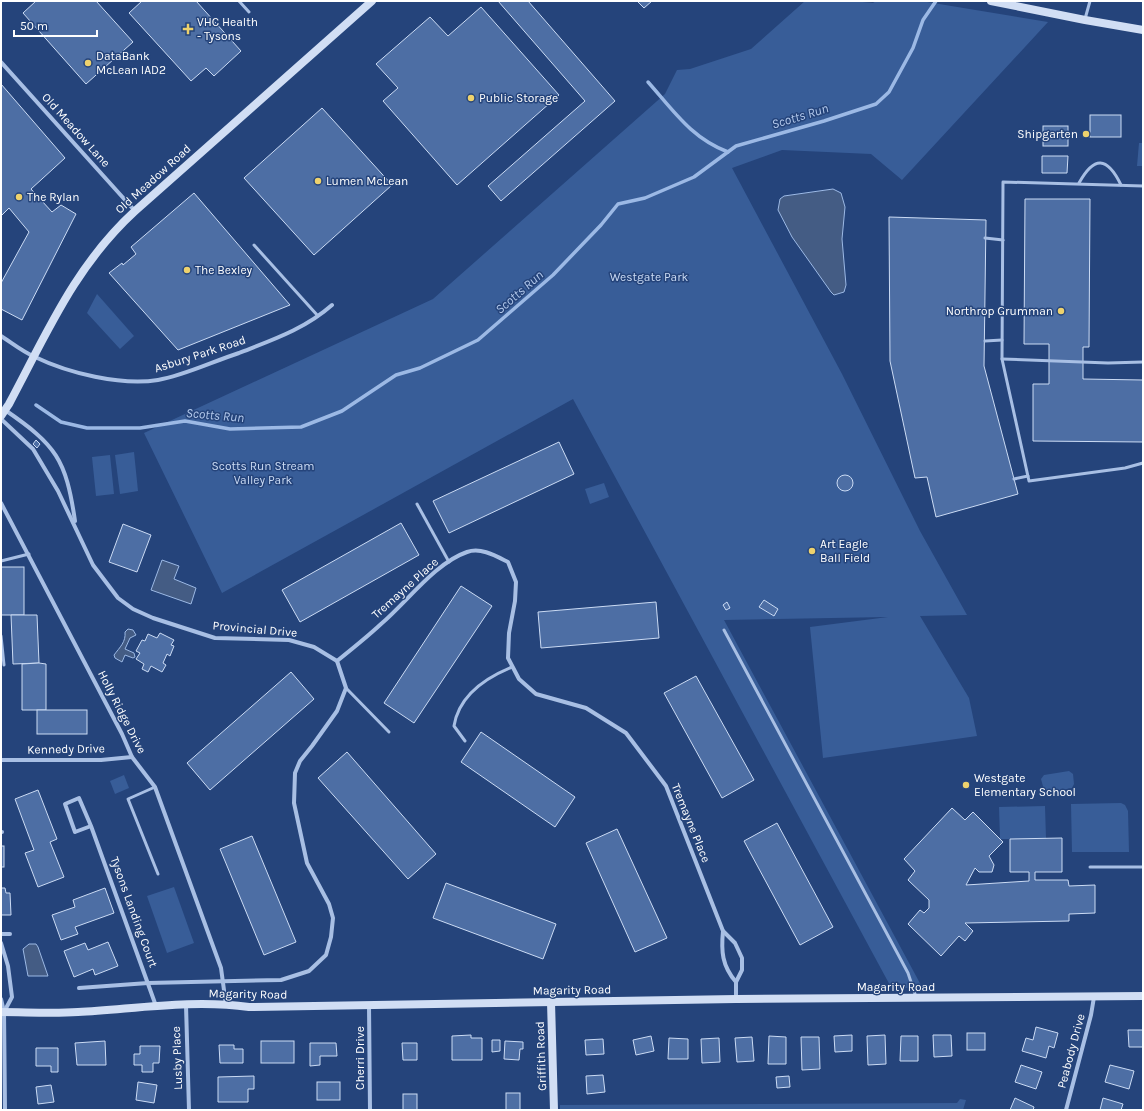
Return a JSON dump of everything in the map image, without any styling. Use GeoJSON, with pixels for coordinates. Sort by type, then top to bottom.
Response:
{"type":"FeatureCollection","features":[{"type":"Feature","properties":{"kind":"main road","name":"Old Meadow Road"},"geometry":{"type":"LineString","coordinates":[[2,415],[70,290],[86,265],[113,233],[135,211],[372,1]]}},
{"type":"Feature","properties":{"kind":"main road"},"geometry":{"type":"LineString","coordinates":[[991,1],[1143,30]]}},
{"type":"Feature","properties":{"kind":"main road","name":"Magarity Road"},"geometry":{"type":"LineString","coordinates":[[3,1012],[77,1012],[186,1005],[226,1005],[249,1007],[736,999],[917,999],[1143,996]]}},
{"type":"Feature","properties":{"kind":"main road","name":"Griffith Road"},"geometry":{"type":"LineString","coordinates":[[551,1002],[554,1110]]}},
{"type":"Feature","properties":{"kind":"street","name":"Old Meadow Lane"},"geometry":{"type":"LineString","coordinates":[[1,62],[135,211]]}},
{"type":"Feature","properties":{"kind":"street","name":"Asbury Park Road"},"geometry":{"type":"LineString","coordinates":[[1,336],[34,357],[102,379],[132,381],[159,380],[268,342],[299,329],[319,317],[332,305]]}},
{"type":"Feature","properties":{"kind":"street","name":"Provincial Drive"},"geometry":{"type":"LineString","coordinates":[[2,415],[42,438],[61,463],[71,496],[76,525]]}},
{"type":"Feature","properties":{"kind":"street","name":"Provincial Drive"},"geometry":{"type":"LineString","coordinates":[[2,415],[33,449],[76,525],[93,565],[118,598],[133,609],[153,618],[215,638],[289,640],[314,647],[337,661]]}},
{"type":"Feature","properties":{"kind":"street","name":"Holly Ridge Drive"},"geometry":{"type":"LineString","coordinates":[[1,503],[122,734],[132,757],[155,787],[221,968],[226,1005]]}},
{"type":"Feature","properties":{"kind":"street","name":"Tremayne Place"},"geometry":{"type":"LineString","coordinates":[[337,661],[381,624],[437,571],[449,562],[468,551],[487,552],[508,562],[516,582],[516,601],[509,633],[508,658],[512,667],[519,679],[536,694],[586,708],[626,733],[666,786],[723,931],[735,943],[742,958],[742,970],[736,982],[736,999]]}},
{"type":"Feature","properties":{"kind":"street"},"geometry":{"type":"LineString","coordinates":[[79,988],[223,980],[281,980],[309,971],[326,955],[332,937],[333,918],[329,904],[307,863],[294,803],[295,773],[300,761],[337,711],[346,688],[337,661]]}},
{"type":"Feature","properties":{"kind":"street","name":"Kennedy Drive"},"geometry":{"type":"LineString","coordinates":[[1,760],[100,760],[132,757]]}},
{"type":"Feature","properties":{"kind":"street","name":"Tysons Landing Court"},"geometry":{"type":"LineString","coordinates":[[91,826],[75,832],[65,804],[79,798],[91,826],[156,1006]]}},
{"type":"Feature","properties":{"kind":"street","name":"Tremayne Place"},"geometry":{"type":"LineString","coordinates":[[723,931],[722,947],[727,972],[736,982]]}},
{"type":"Feature","properties":{"kind":"street"},"geometry":{"type":"LineString","coordinates":[[1,934],[10,934]]}},
{"type":"Feature","properties":{"kind":"street"},"geometry":{"type":"LineString","coordinates":[[1,943],[8,966],[12,997],[3,1012]]}},
{"type":"Feature","properties":{"kind":"street","name":"Peabody Drive"},"geometry":{"type":"LineString","coordinates":[[1066,1110],[1091,1015],[1094,996]]}},
{"type":"Feature","properties":{"kind":"street"},"geometry":{"type":"LineString","coordinates":[[1,999],[3,1012],[5,1110]]}},
{"type":"Feature","properties":{"kind":"street","name":"Lusby Place"},"geometry":{"type":"LineString","coordinates":[[186,1005],[188,1110]]}},
{"type":"Feature","properties":{"kind":"street","name":"Cherri Drive"},"geometry":{"type":"LineString","coordinates":[[369,1005],[370,1110]]}},
{"type":"Feature","properties":{"kind":"lane"},"geometry":{"type":"LineString","coordinates":[[239,1],[249,12]]}},
{"type":"Feature","properties":{"kind":"lane"},"geometry":{"type":"LineString","coordinates":[[1085,20],[1090,1]]}},
{"type":"Feature","properties":{"kind":"lane"},"geometry":{"type":"LineString","coordinates":[[1079,183],[1087,168],[1101,163],[1106,164],[1115,172],[1121,185]]}},
{"type":"Feature","properties":{"kind":"lane"},"geometry":{"type":"LineString","coordinates":[[1143,186],[1003,182],[1002,340],[1002,359],[1029,481],[1124,468],[1143,463]]}},
{"type":"Feature","properties":{"kind":"lane"},"geometry":{"type":"LineString","coordinates":[[986,238],[1003,240]]}},
{"type":"Feature","properties":{"kind":"lane"},"geometry":{"type":"LineString","coordinates":[[254,245],[319,317]]}},
{"type":"Feature","properties":{"kind":"lane"},"geometry":{"type":"LineString","coordinates":[[985,341],[1002,340]]}},
{"type":"Feature","properties":{"kind":"lane"},"geometry":{"type":"LineString","coordinates":[[1002,359],[1108,363],[1143,362]]}},
{"type":"Feature","properties":{"kind":"lane"},"geometry":{"type":"LineString","coordinates":[[1014,479],[1028,476]]}},
{"type":"Feature","properties":{"kind":"lane"},"geometry":{"type":"LineString","coordinates":[[417,504],[449,562]]}},
{"type":"Feature","properties":{"kind":"lane"},"geometry":{"type":"LineString","coordinates":[[1,561],[29,554]]}},
{"type":"Feature","properties":{"kind":"lane"},"geometry":{"type":"LineString","coordinates":[[724,630],[908,973],[917,999]]}},
{"type":"Feature","properties":{"kind":"lane"},"geometry":{"type":"LineString","coordinates":[[1,636],[4,665]]}},
{"type":"Feature","properties":{"kind":"lane"},"geometry":{"type":"LineString","coordinates":[[465,741],[454,726],[456,713],[466,697],[481,683],[512,667]]}},
{"type":"Feature","properties":{"kind":"lane"},"geometry":{"type":"LineString","coordinates":[[346,688],[389,732]]}},
{"type":"Feature","properties":{"kind":"lane"},"geometry":{"type":"LineString","coordinates":[[155,787],[128,799],[158,874]]}},
{"type":"Feature","properties":{"kind":"lane"},"geometry":{"type":"LineString","coordinates":[[1090,867],[1142,867]]}},
{"type":"Feature","properties":{"kind":"green space"},"geometry":{"type":"Polygon","coordinates":[[[805,1],[852,1],[873,3],[876,1],[921,1],[1048,22],[902,180],[871,154],[782,150],[732,168],[842,374],[920,531],[967,615],[920,616],[969,698],[977,736],[823,758],[810,627],[888,617],[724,620],[922,987],[892,989],[573,399],[222,593],[144,433],[433,299],[665,94],[677,70],[690,69],[751,49],[805,1]]]}},
{"type":"Feature","properties":{"kind":"green space"},"geometry":{"type":"Polygon","coordinates":[[[1139,143],[1143,143],[1143,166],[1137,166],[1139,143]]]}},
{"type":"Feature","properties":{"kind":"green space"},"geometry":{"type":"Polygon","coordinates":[[[97,294],[134,336],[120,349],[87,313],[97,294]]]}},
{"type":"Feature","properties":{"kind":"green space"},"geometry":{"type":"Polygon","coordinates":[[[134,452],[138,491],[120,494],[115,455],[134,452]]]}},
{"type":"Feature","properties":{"kind":"green space"},"geometry":{"type":"Polygon","coordinates":[[[110,455],[114,494],[96,496],[92,457],[110,455]]]}},
{"type":"Feature","properties":{"kind":"green space"},"geometry":{"type":"Polygon","coordinates":[[[604,483],[609,497],[590,504],[585,489],[604,483]]]}},
{"type":"Feature","properties":{"kind":"green space"},"geometry":{"type":"Polygon","coordinates":[[[1069,771],[1073,774],[1074,784],[1072,788],[1047,793],[1044,790],[1041,779],[1044,775],[1069,771]]]}},
{"type":"Feature","properties":{"kind":"green space"},"geometry":{"type":"Polygon","coordinates":[[[124,775],[129,788],[115,794],[110,781],[124,775]]]}},
{"type":"Feature","properties":{"kind":"green space"},"geometry":{"type":"Polygon","coordinates":[[[1121,803],[1125,805],[1128,811],[1129,852],[1072,852],[1071,804],[1121,803]]]}},
{"type":"Feature","properties":{"kind":"green space"},"geometry":{"type":"Polygon","coordinates":[[[1045,806],[1046,839],[1000,839],[999,807],[1045,806]]]}},
{"type":"Feature","properties":{"kind":"green space"},"geometry":{"type":"Polygon","coordinates":[[[174,887],[194,943],[167,953],[147,896],[174,887]]]}},
{"type":"Feature","properties":{"kind":"green space"},"geometry":{"type":"Polygon","coordinates":[[[960,1099],[966,1100],[963,1110],[560,1110],[560,1105],[957,1103],[960,1099]]]}},
{"type":"Feature","properties":{"kind":"shaded area"},"geometry":{"type":"Polygon","coordinates":[[[833,189],[841,193],[845,207],[842,239],[846,285],[844,292],[834,295],[792,237],[778,210],[780,199],[784,196],[833,189]]]}},
{"type":"Feature","properties":{"kind":"shaded area"},"geometry":{"type":"Polygon","coordinates":[[[162,560],[179,566],[174,579],[196,588],[191,604],[151,590],[162,560]]]}},
{"type":"Feature","properties":{"kind":"shaded area"},"geometry":{"type":"Polygon","coordinates":[[[128,629],[133,630],[136,635],[130,638],[125,649],[134,653],[135,657],[133,658],[125,655],[122,662],[115,658],[114,655],[125,639],[125,632],[128,629]]]}},
{"type":"Feature","properties":{"kind":"shaded area"},"geometry":{"type":"Polygon","coordinates":[[[29,944],[36,944],[38,947],[48,976],[28,976],[23,949],[29,944]]]}},
{"type":"Feature","properties":{"kind":"building","name":"DataBank McLean IAD2"},"geometry":{"type":"Polygon","coordinates":[[[36,1],[96,1],[133,42],[86,84],[23,13],[36,1]]]}},
{"type":"Feature","properties":{"kind":"building"},"geometry":{"type":"Polygon","coordinates":[[[142,1],[196,1],[241,51],[214,76],[206,68],[191,81],[129,13],[142,1]]]}},
{"type":"Feature","properties":{"kind":"building"},"geometry":{"type":"Polygon","coordinates":[[[498,1],[528,1],[615,101],[501,201],[488,186],[585,101],[498,1]]]}},
{"type":"Feature","properties":{"kind":"building"},"geometry":{"type":"Polygon","coordinates":[[[637,1],[652,1],[644,8],[637,1]]]}},
{"type":"Feature","properties":{"kind":"building","name":"Public Storage"},"geometry":{"type":"Polygon","coordinates":[[[481,7],[559,95],[457,185],[383,101],[398,88],[376,64],[430,17],[448,36],[481,7]]]}},
{"type":"Feature","properties":{"kind":"building","name":"The Rylan"},"geometry":{"type":"Polygon","coordinates":[[[1,84],[65,158],[31,189],[52,212],[61,205],[76,214],[22,320],[1,309],[1,283],[29,232],[9,208],[1,216],[1,84]]]}},
{"type":"Feature","properties":{"kind":"building","name":"Lumen McLean"},"geometry":{"type":"Polygon","coordinates":[[[322,108],[392,185],[314,255],[244,178],[322,108]]]}},
{"type":"Feature","properties":{"kind":"building"},"geometry":{"type":"Polygon","coordinates":[[[1090,115],[1121,115],[1121,137],[1090,137],[1090,115]]]}},
{"type":"Feature","properties":{"kind":"building"},"geometry":{"type":"Polygon","coordinates":[[[1043,126],[1068,126],[1068,146],[1043,146],[1043,126]]]}},
{"type":"Feature","properties":{"kind":"building"},"geometry":{"type":"Polygon","coordinates":[[[1042,156],[1068,156],[1067,173],[1042,173],[1042,156]]]}},
{"type":"Feature","properties":{"kind":"building","name":"The Bexley"},"geometry":{"type":"Polygon","coordinates":[[[194,193],[290,305],[178,350],[109,273],[122,263],[123,265],[136,254],[131,247],[194,193]]]}},
{"type":"Feature","properties":{"kind":"building"},"geometry":{"type":"Polygon","coordinates":[[[1025,199],[1090,199],[1089,347],[1083,347],[1083,379],[1143,380],[1143,442],[1033,441],[1033,384],[1049,384],[1049,344],[1024,344],[1025,199]]]}},
{"type":"Feature","properties":{"kind":"building"},"geometry":{"type":"Polygon","coordinates":[[[889,217],[986,220],[984,366],[1018,494],[936,517],[927,477],[915,478],[890,361],[889,217]]]}},
{"type":"Feature","properties":{"kind":"building"},"geometry":{"type":"Polygon","coordinates":[[[36,440],[40,444],[37,448],[33,444],[36,440]]]}},
{"type":"Feature","properties":{"kind":"building"},"geometry":{"type":"Polygon","coordinates":[[[559,442],[574,474],[449,533],[433,501],[559,442]]]}},
{"type":"Feature","properties":{"kind":"building"},"geometry":{"type":"Polygon","coordinates":[[[845,475],[852,480],[853,483],[848,490],[845,491],[838,486],[837,483],[842,476],[845,475]]]}},
{"type":"Feature","properties":{"kind":"building"},"geometry":{"type":"Polygon","coordinates":[[[401,523],[419,555],[300,622],[282,590],[401,523]]]}},
{"type":"Feature","properties":{"kind":"building"},"geometry":{"type":"Polygon","coordinates":[[[123,524],[151,535],[137,572],[109,562],[123,524]]]}},
{"type":"Feature","properties":{"kind":"building"},"geometry":{"type":"Polygon","coordinates":[[[1,567],[24,567],[24,615],[1,615],[1,567]]]}},
{"type":"Feature","properties":{"kind":"building"},"geometry":{"type":"Polygon","coordinates":[[[461,586],[492,606],[414,723],[384,703],[461,586]]]}},
{"type":"Feature","properties":{"kind":"building"},"geometry":{"type":"Polygon","coordinates":[[[764,600],[778,609],[774,616],[759,607],[764,600]]]}},
{"type":"Feature","properties":{"kind":"building"},"geometry":{"type":"Polygon","coordinates":[[[656,602],[659,638],[541,648],[538,612],[656,602]]]}},
{"type":"Feature","properties":{"kind":"building"},"geometry":{"type":"Polygon","coordinates":[[[727,602],[730,608],[726,610],[723,605],[727,602]]]}},
{"type":"Feature","properties":{"kind":"building"},"geometry":{"type":"Polygon","coordinates":[[[11,615],[37,615],[39,663],[13,664],[11,615]]]}},
{"type":"Feature","properties":{"kind":"building"},"geometry":{"type":"Polygon","coordinates":[[[160,633],[174,640],[171,645],[174,646],[170,656],[167,654],[163,663],[166,665],[162,672],[151,666],[148,672],[142,669],[144,664],[136,659],[140,653],[136,651],[142,640],[145,641],[148,634],[157,638],[160,633]]]}},
{"type":"Feature","properties":{"kind":"building"},"geometry":{"type":"Polygon","coordinates":[[[22,664],[46,664],[46,710],[22,710],[22,664]]]}},
{"type":"Feature","properties":{"kind":"building"},"geometry":{"type":"Polygon","coordinates":[[[291,672],[314,699],[210,790],[187,763],[291,672]]]}},
{"type":"Feature","properties":{"kind":"building"},"geometry":{"type":"Polygon","coordinates":[[[696,676],[754,780],[722,798],[664,693],[696,676]]]}},
{"type":"Feature","properties":{"kind":"building"},"geometry":{"type":"Polygon","coordinates":[[[37,710],[87,710],[87,734],[37,734],[37,710]]]}},
{"type":"Feature","properties":{"kind":"building"},"geometry":{"type":"Polygon","coordinates":[[[481,732],[575,797],[555,827],[461,762],[481,732]]]}},
{"type":"Feature","properties":{"kind":"building"},"geometry":{"type":"Polygon","coordinates":[[[347,752],[436,854],[408,879],[318,778],[347,752]]]}},
{"type":"Feature","properties":{"kind":"building"},"geometry":{"type":"Polygon","coordinates":[[[38,790],[57,839],[50,842],[64,877],[38,887],[25,853],[34,850],[15,799],[38,790]]]}},
{"type":"Feature","properties":{"kind":"building"},"geometry":{"type":"Polygon","coordinates":[[[952,808],[965,820],[973,812],[1003,842],[989,856],[994,865],[992,872],[979,872],[975,868],[966,885],[1029,881],[1029,872],[1010,872],[1010,839],[1062,838],[1062,872],[1035,872],[1035,880],[1068,880],[1069,886],[1095,885],[1095,913],[1069,914],[1069,921],[965,923],[973,931],[965,941],[959,936],[941,956],[908,924],[920,910],[924,913],[929,908],[929,900],[908,880],[915,871],[904,859],[952,808]]]}},
{"type":"Feature","properties":{"kind":"building"},"geometry":{"type":"Polygon","coordinates":[[[777,823],[833,927],[800,945],[744,841],[777,823]]]}},
{"type":"Feature","properties":{"kind":"building"},"geometry":{"type":"Polygon","coordinates":[[[617,829],[667,938],[635,952],[586,843],[617,829]]]}},
{"type":"Feature","properties":{"kind":"building"},"geometry":{"type":"Polygon","coordinates":[[[252,836],[296,942],[264,955],[220,849],[252,836]]]}},
{"type":"Feature","properties":{"kind":"building"},"geometry":{"type":"Polygon","coordinates":[[[1,846],[4,846],[4,867],[1,867],[1,846]]]}},
{"type":"Feature","properties":{"kind":"building"},"geometry":{"type":"Polygon","coordinates":[[[446,883],[556,924],[543,959],[433,918],[446,883]]]}},
{"type":"Feature","properties":{"kind":"building"},"geometry":{"type":"Polygon","coordinates":[[[1,888],[5,888],[6,893],[10,893],[11,915],[1,915],[1,888]]]}},
{"type":"Feature","properties":{"kind":"building"},"geometry":{"type":"Polygon","coordinates":[[[105,888],[114,913],[75,927],[78,934],[61,940],[52,915],[75,907],[73,900],[105,888]]]}},
{"type":"Feature","properties":{"kind":"building"},"geometry":{"type":"Polygon","coordinates":[[[108,942],[118,966],[95,975],[93,969],[74,977],[64,951],[85,943],[88,950],[108,942]]]}},
{"type":"Feature","properties":{"kind":"building"},"geometry":{"type":"Polygon","coordinates":[[[1036,1027],[1058,1033],[1054,1048],[1049,1046],[1046,1058],[1022,1051],[1026,1038],[1033,1040],[1036,1027]]]}},
{"type":"Feature","properties":{"kind":"building"},"geometry":{"type":"Polygon","coordinates":[[[1128,1030],[1143,1030],[1143,1047],[1129,1047],[1128,1030]]]}},
{"type":"Feature","properties":{"kind":"building"},"geometry":{"type":"Polygon","coordinates":[[[967,1033],[985,1033],[985,1050],[967,1050],[967,1033]]]}},
{"type":"Feature","properties":{"kind":"building"},"geometry":{"type":"Polygon","coordinates":[[[471,1035],[471,1038],[482,1038],[482,1060],[452,1060],[452,1036],[471,1035]]]}},
{"type":"Feature","properties":{"kind":"building"},"geometry":{"type":"Polygon","coordinates":[[[852,1035],[852,1051],[835,1052],[834,1036],[852,1035]]]}},
{"type":"Feature","properties":{"kind":"building"},"geometry":{"type":"Polygon","coordinates":[[[885,1035],[886,1064],[868,1065],[867,1036],[885,1035]]]}},
{"type":"Feature","properties":{"kind":"building"},"geometry":{"type":"Polygon","coordinates":[[[933,1035],[951,1035],[952,1056],[934,1057],[933,1035]]]}},
{"type":"Feature","properties":{"kind":"building"},"geometry":{"type":"Polygon","coordinates":[[[651,1036],[654,1051],[636,1055],[633,1040],[651,1036]]]}},
{"type":"Feature","properties":{"kind":"building"},"geometry":{"type":"Polygon","coordinates":[[[769,1036],[786,1037],[786,1064],[768,1064],[769,1036]]]}},
{"type":"Feature","properties":{"kind":"building"},"geometry":{"type":"Polygon","coordinates":[[[901,1036],[918,1036],[918,1061],[900,1061],[901,1036]]]}},
{"type":"Feature","properties":{"kind":"building"},"geometry":{"type":"Polygon","coordinates":[[[752,1037],[754,1061],[737,1062],[735,1038],[752,1037]]]}},
{"type":"Feature","properties":{"kind":"building"},"geometry":{"type":"Polygon","coordinates":[[[801,1037],[819,1037],[820,1069],[802,1070],[801,1037]]]}},
{"type":"Feature","properties":{"kind":"building"},"geometry":{"type":"Polygon","coordinates":[[[669,1038],[688,1039],[688,1059],[668,1059],[669,1038]]]}},
{"type":"Feature","properties":{"kind":"building"},"geometry":{"type":"Polygon","coordinates":[[[719,1038],[720,1062],[702,1063],[701,1039],[719,1038]]]}},
{"type":"Feature","properties":{"kind":"building"},"geometry":{"type":"Polygon","coordinates":[[[603,1039],[604,1054],[586,1055],[585,1040],[603,1039]]]}},
{"type":"Feature","properties":{"kind":"building"},"geometry":{"type":"Polygon","coordinates":[[[492,1040],[500,1040],[500,1051],[492,1052],[492,1040]]]}},
{"type":"Feature","properties":{"kind":"building"},"geometry":{"type":"Polygon","coordinates":[[[105,1041],[106,1065],[77,1065],[75,1043],[105,1041]]]}},
{"type":"Feature","properties":{"kind":"building"},"geometry":{"type":"Polygon","coordinates":[[[261,1041],[294,1041],[294,1063],[261,1063],[261,1041]]]}},
{"type":"Feature","properties":{"kind":"building"},"geometry":{"type":"Polygon","coordinates":[[[505,1041],[523,1042],[523,1049],[520,1049],[519,1060],[504,1059],[505,1041]]]}},
{"type":"Feature","properties":{"kind":"building"},"geometry":{"type":"Polygon","coordinates":[[[310,1043],[336,1043],[337,1056],[320,1056],[320,1065],[310,1066],[310,1043]]]}},
{"type":"Feature","properties":{"kind":"building"},"geometry":{"type":"Polygon","coordinates":[[[402,1043],[417,1043],[417,1060],[403,1060],[402,1043]]]}},
{"type":"Feature","properties":{"kind":"building"},"geometry":{"type":"Polygon","coordinates":[[[219,1045],[234,1045],[234,1049],[243,1049],[243,1063],[220,1063],[219,1045]]]}},
{"type":"Feature","properties":{"kind":"building"},"geometry":{"type":"Polygon","coordinates":[[[140,1046],[160,1046],[159,1063],[153,1063],[153,1072],[142,1072],[142,1065],[134,1065],[134,1054],[140,1054],[140,1046]]]}},
{"type":"Feature","properties":{"kind":"building"},"geometry":{"type":"Polygon","coordinates":[[[36,1048],[58,1048],[58,1072],[51,1072],[51,1066],[36,1066],[36,1048]]]}},
{"type":"Feature","properties":{"kind":"building"},"geometry":{"type":"Polygon","coordinates":[[[1021,1065],[1042,1072],[1036,1089],[1015,1082],[1021,1065]]]}},
{"type":"Feature","properties":{"kind":"building"},"geometry":{"type":"Polygon","coordinates":[[[1110,1065],[1134,1071],[1129,1089],[1105,1082],[1110,1065]]]}},
{"type":"Feature","properties":{"kind":"building"},"geometry":{"type":"Polygon","coordinates":[[[603,1075],[605,1092],[587,1094],[586,1076],[603,1075]]]}},
{"type":"Feature","properties":{"kind":"building"},"geometry":{"type":"Polygon","coordinates":[[[254,1076],[254,1089],[248,1089],[248,1102],[218,1102],[218,1077],[254,1076]]]}},
{"type":"Feature","properties":{"kind":"building"},"geometry":{"type":"Polygon","coordinates":[[[789,1076],[790,1087],[777,1088],[776,1077],[789,1076]]]}},
{"type":"Feature","properties":{"kind":"building"},"geometry":{"type":"Polygon","coordinates":[[[138,1082],[157,1085],[154,1103],[136,1100],[138,1082]]]}},
{"type":"Feature","properties":{"kind":"building"},"geometry":{"type":"Polygon","coordinates":[[[317,1082],[340,1082],[340,1100],[317,1100],[317,1082]]]}},
{"type":"Feature","properties":{"kind":"building"},"geometry":{"type":"Polygon","coordinates":[[[51,1085],[54,1102],[38,1104],[36,1087],[51,1085]]]}},
{"type":"Feature","properties":{"kind":"building"},"geometry":{"type":"Polygon","coordinates":[[[506,1093],[520,1093],[520,1110],[506,1110],[506,1093]]]}},
{"type":"Feature","properties":{"kind":"building"},"geometry":{"type":"Polygon","coordinates":[[[403,1094],[417,1094],[417,1110],[403,1110],[403,1094]]]}},
{"type":"Feature","properties":{"kind":"building"},"geometry":{"type":"Polygon","coordinates":[[[1015,1098],[1034,1107],[1033,1110],[1010,1110],[1015,1098]]]}},
{"type":"Feature","properties":{"kind":"building"},"geometry":{"type":"Polygon","coordinates":[[[1103,1098],[1123,1104],[1121,1110],[1100,1110],[1103,1098]]]}},
{"type":"Feature","properties":{"kind":"waterway","name":"Scotts Run"},"geometry":{"type":"LineString","coordinates":[[36,405],[61,422],[87,428],[140,428],[185,421],[230,429],[301,427],[342,411],[396,375],[420,368],[478,340],[553,275],[601,225],[618,204],[645,198],[694,177],[736,146],[824,121],[876,104],[889,92],[913,48],[923,20],[936,1]]}},
{"type":"Feature","properties":{"kind":"waterway"},"geometry":{"type":"LineString","coordinates":[[648,82],[693,131],[703,139],[728,152]]}},
{"type":"Feature","properties":{"kind":"place","name":"VHC Health - Tysons"},"geometry":{"type":"Point","coordinates":[188,29]}},
{"type":"Feature","properties":{"kind":"place","name":"DataBank McLean IAD2"},"geometry":{"type":"Point","coordinates":[88,63]}},
{"type":"Feature","properties":{"kind":"place","name":"Public Storage"},"geometry":{"type":"Point","coordinates":[471,98]}},
{"type":"Feature","properties":{"kind":"place","name":"Shipgarten"},"geometry":{"type":"Point","coordinates":[1086,134]}},
{"type":"Feature","properties":{"kind":"place","name":"Lumen McLean"},"geometry":{"type":"Point","coordinates":[318,181]}},
{"type":"Feature","properties":{"kind":"place","name":"The Rylan"},"geometry":{"type":"Point","coordinates":[19,197]}},
{"type":"Feature","properties":{"kind":"place","name":"The Bexley"},"geometry":{"type":"Point","coordinates":[187,270]}},
{"type":"Feature","properties":{"kind":"place","name":"Northrop Grumman"},"geometry":{"type":"Point","coordinates":[1061,311]}},
{"type":"Feature","properties":{"kind":"place","name":"Art Eagle Ball Field"},"geometry":{"type":"Point","coordinates":[812,551]}},
{"type":"Feature","properties":{"kind":"place","name":"Westgate Elementary School"},"geometry":{"type":"Point","coordinates":[966,785]}},
{"type":"Feature","properties":{"kind":"park label","name":"Westgate Park"},"geometry":{"type":"Point","coordinates":[649,277]}},
{"type":"Feature","properties":{"kind":"park label","name":"Scotts Run Stream Valley Park"},"geometry":{"type":"Point","coordinates":[263,473]}}]}
